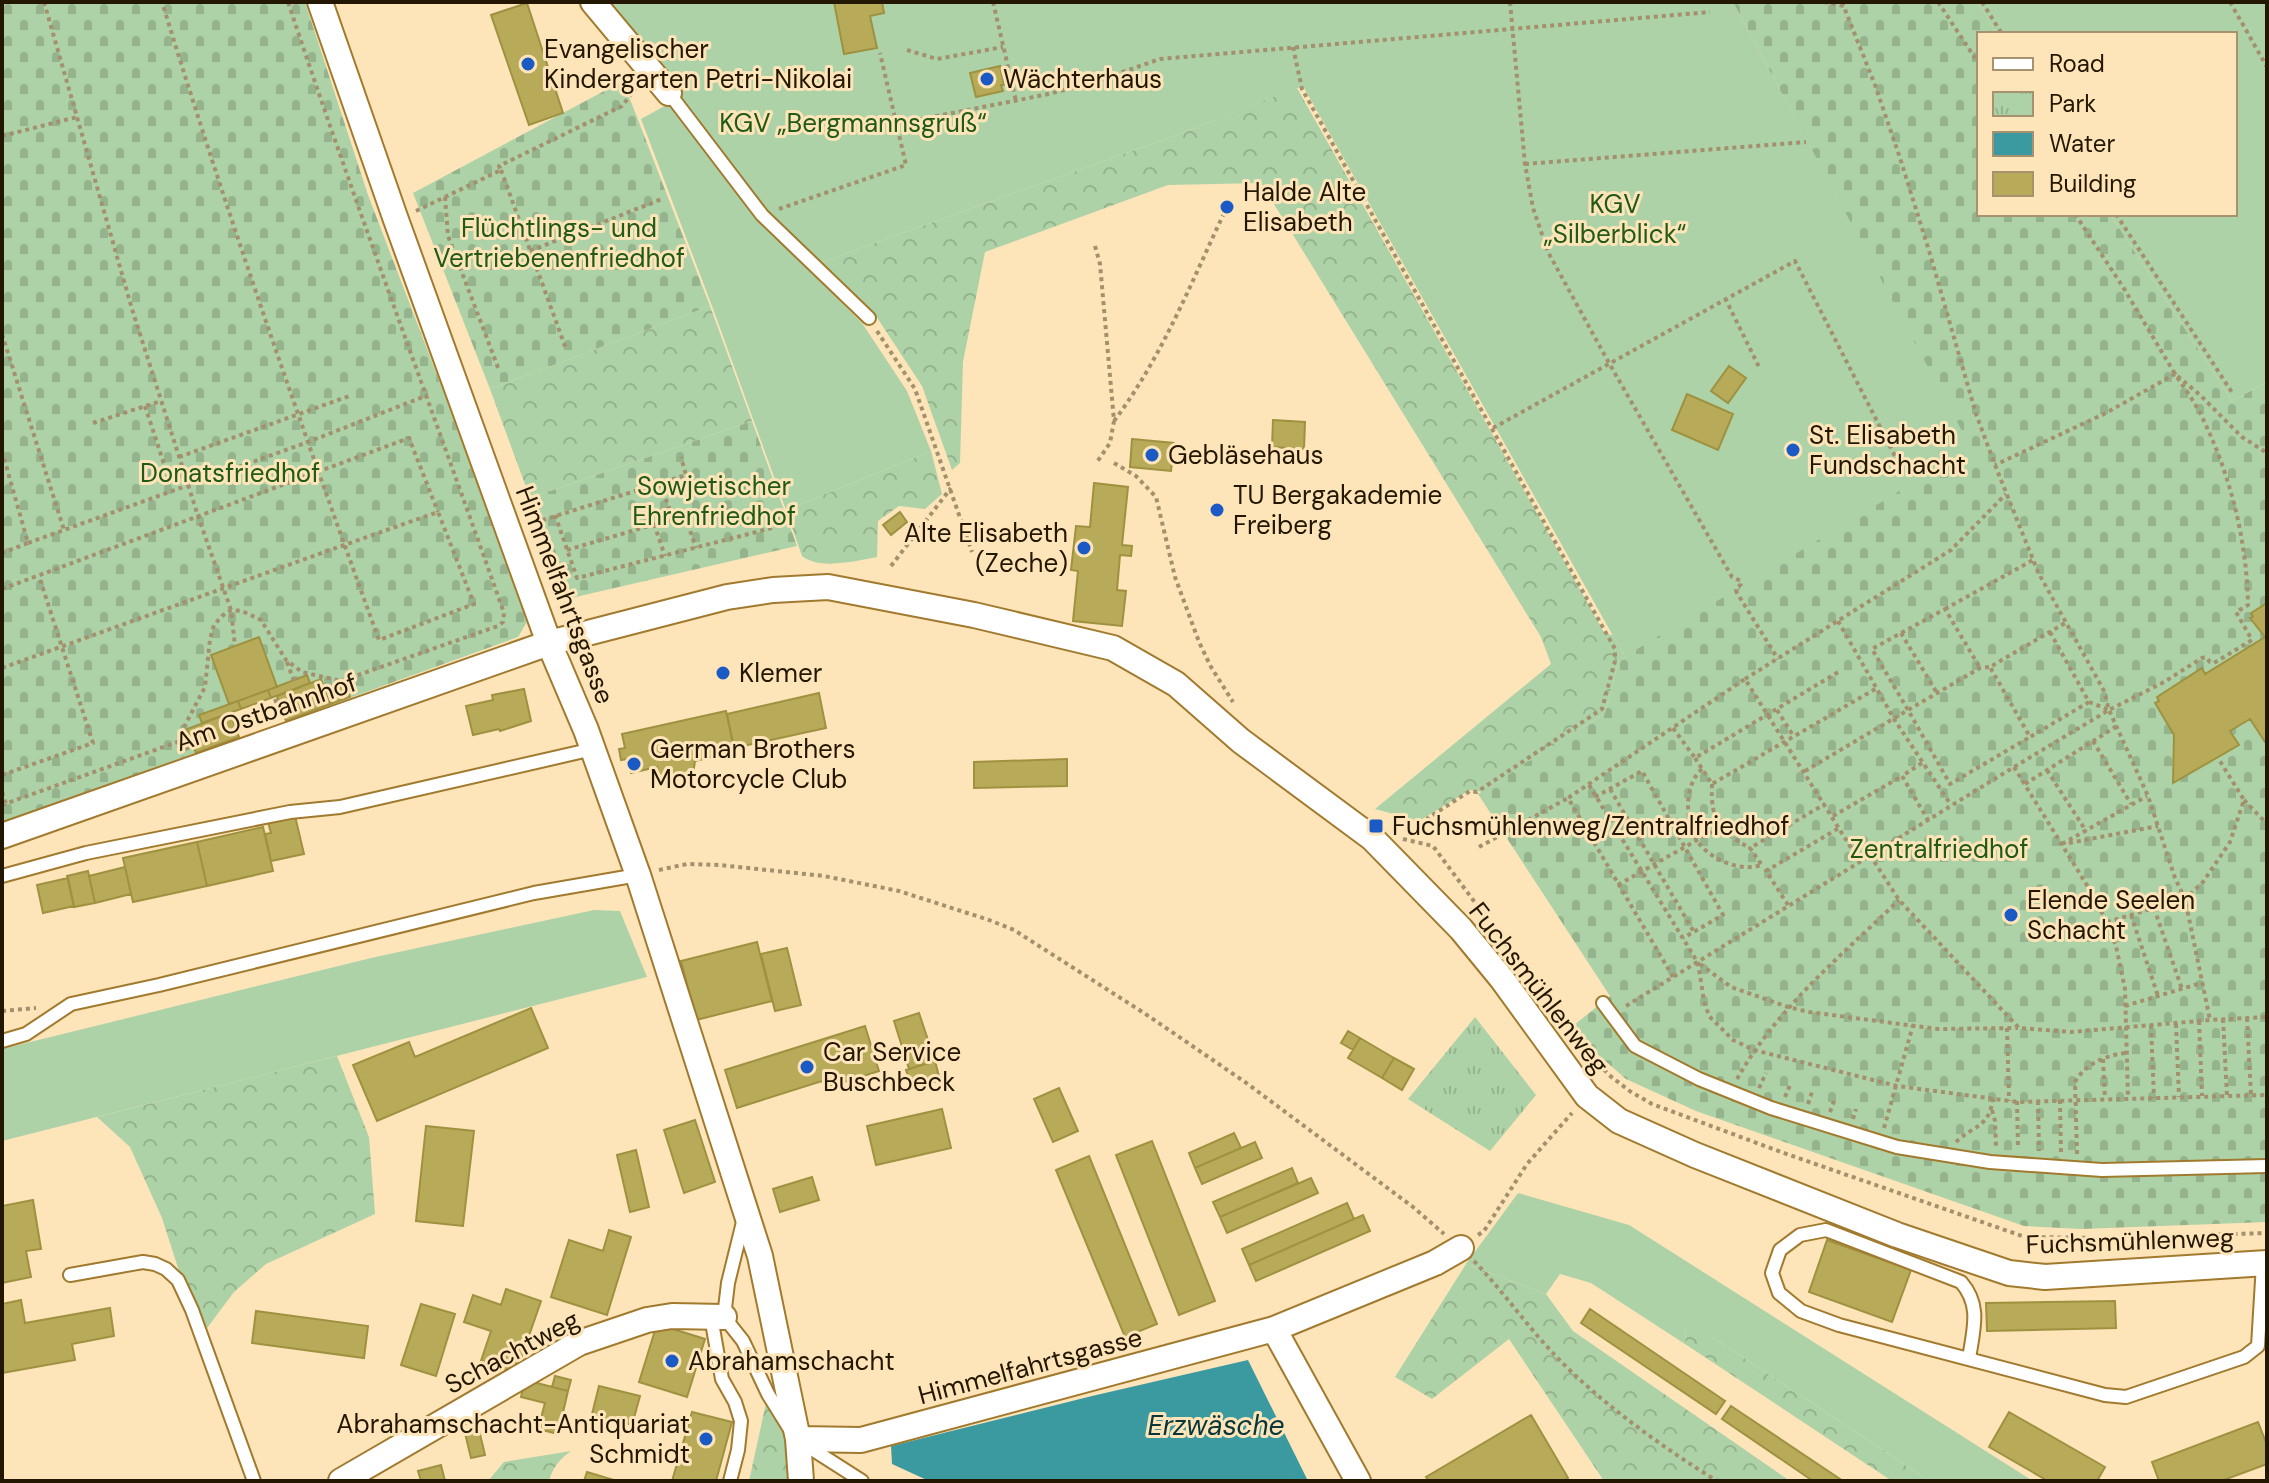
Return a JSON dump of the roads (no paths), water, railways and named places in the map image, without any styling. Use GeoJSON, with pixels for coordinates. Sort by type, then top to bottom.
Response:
{"type":"FeatureCollection","features":[{"type":"Feature","properties":{"kind":"street","name":"Himmelfahrtsgasse"},"geometry":{"type":"LineString","coordinates":[[320,2],[549,643],[593,749],[638,875],[760,1256],[798,1439],[861,1440],[1274,1329],[1412,1273],[1461,1248]]}},
{"type":"Feature","properties":{"kind":"street"},"geometry":{"type":"LineString","coordinates":[[593,2],[669,93]]}},
{"type":"Feature","properties":{"kind":"street","name":"Fuchsmühlenweg"},"geometry":{"type":"LineString","coordinates":[[549,643],[727,597],[773,590],[828,587],[974,615],[1113,648],[1176,684],[1241,741],[1372,838],[1461,929],[1502,979],[1587,1096],[1619,1121],[1695,1155],[1897,1235],[2009,1273],[2045,1277],[2265,1264]]}},
{"type":"Feature","properties":{"kind":"street","name":"Am Ostbahnhof"},"geometry":{"type":"LineString","coordinates":[[2,836],[549,643]]}},
{"type":"Feature","properties":{"kind":"street","name":"Schachtweg"},"geometry":{"type":"LineString","coordinates":[[341,1481],[579,1343],[647,1320],[672,1316],[717,1317]]}},
{"type":"Feature","properties":{"kind":"street"},"geometry":{"type":"LineString","coordinates":[[1274,1329],[1358,1481]]}},
{"type":"Feature","properties":{"kind":"street"},"geometry":{"type":"LineString","coordinates":[[798,1439],[801,1481]]}},
{"type":"Feature","properties":{"kind":"lane"},"geometry":{"type":"LineString","coordinates":[[669,93],[762,215],[869,318]]}},
{"type":"Feature","properties":{"kind":"lane"},"geometry":{"type":"LineString","coordinates":[[2,876],[86,853],[290,812],[340,807],[593,749]]}},
{"type":"Feature","properties":{"kind":"lane"},"geometry":{"type":"LineString","coordinates":[[2,1041],[26,1034],[71,1004],[534,893],[638,875]]}},
{"type":"Feature","properties":{"kind":"lane"},"geometry":{"type":"LineString","coordinates":[[1603,1003],[1635,1046],[1699,1079],[1771,1108],[1897,1147],[1997,1162],[2102,1170],[2267,1166]]}},
{"type":"Feature","properties":{"kind":"lane"},"geometry":{"type":"LineString","coordinates":[[730,1481],[741,1421],[722,1379],[717,1317],[746,1212]]}},
{"type":"Feature","properties":{"kind":"lane"},"geometry":{"type":"LineString","coordinates":[[1969,1359],[1975,1308],[1971,1294],[1961,1282],[1826,1230],[1800,1235],[1780,1250],[1772,1273],[1779,1293],[1801,1311],[1839,1325],[2105,1395],[2126,1397],[2244,1357],[2258,1346],[2265,1264]]}},
{"type":"Feature","properties":{"kind":"lane"},"geometry":{"type":"LineString","coordinates":[[70,1275],[143,1262],[166,1269],[178,1280],[254,1481]]}},
{"type":"Feature","properties":{"kind":"lane"},"geometry":{"type":"LineString","coordinates":[[717,1317],[743,1341],[780,1416],[798,1439],[862,1481]]}},
{"type":"Feature","properties":{"kind":"water","name":"Erzwäsche"},"geometry":{"type":"Polygon","coordinates":[[[1248,1360],[1308,1481],[929,1481],[892,1464],[891,1446],[1248,1360]]]}},
{"type":"Feature","properties":{"kind":"place","name":"Evangelischer Kindergarten Petri-Nikolai"},"geometry":{"type":"Point","coordinates":[528,64]}},
{"type":"Feature","properties":{"kind":"place","name":"Wächterhaus"},"geometry":{"type":"Point","coordinates":[987,79]}},
{"type":"Feature","properties":{"kind":"place","name":"Halde Alte Elisabeth"},"geometry":{"type":"Point","coordinates":[1227,207]}},
{"type":"Feature","properties":{"kind":"place","name":"St. Elisabeth Fundschacht"},"geometry":{"type":"Point","coordinates":[1793,450]}},
{"type":"Feature","properties":{"kind":"place","name":"Gebläsehaus"},"geometry":{"type":"Point","coordinates":[1152,455]}},
{"type":"Feature","properties":{"kind":"place","name":"TU Bergakademie Freiberg"},"geometry":{"type":"Point","coordinates":[1217,510]}},
{"type":"Feature","properties":{"kind":"place","name":"Alte Elisabeth (Zeche)"},"geometry":{"type":"Point","coordinates":[1084,548]}},
{"type":"Feature","properties":{"kind":"place","name":"Klemer"},"geometry":{"type":"Point","coordinates":[723,673]}},
{"type":"Feature","properties":{"kind":"place","name":"German Brothers Motorcycle Club"},"geometry":{"type":"Point","coordinates":[634,764]}},
{"type":"Feature","properties":{"kind":"place","name":"Fuchsmühlenweg/Zentralfriedhof"},"geometry":{"type":"Point","coordinates":[1376,826]}},
{"type":"Feature","properties":{"kind":"place","name":"Elende Seelen Schacht"},"geometry":{"type":"Point","coordinates":[2011,915]}},
{"type":"Feature","properties":{"kind":"place","name":"Car Service Buschbeck"},"geometry":{"type":"Point","coordinates":[807,1067]}},
{"type":"Feature","properties":{"kind":"place","name":"Abrahamschacht"},"geometry":{"type":"Point","coordinates":[672,1361]}},
{"type":"Feature","properties":{"kind":"place","name":"Abrahamschacht-Antiquariat Schmidt"},"geometry":{"type":"Point","coordinates":[706,1439]}},
{"type":"Feature","properties":{"kind":"park label","name":"KGV „Bergmannsgruß“"},"geometry":{"type":"Point","coordinates":[853,123]}},
{"type":"Feature","properties":{"kind":"park label","name":"KGV „Silberblick“"},"geometry":{"type":"Point","coordinates":[1615,219]}},
{"type":"Feature","properties":{"kind":"park label","name":"Flüchtlings- und Vertriebenenfriedhof"},"geometry":{"type":"Point","coordinates":[559,243]}},
{"type":"Feature","properties":{"kind":"park label","name":"Donatsfriedhof"},"geometry":{"type":"Point","coordinates":[230,473]}},
{"type":"Feature","properties":{"kind":"park label","name":"Sowjetischer Ehrenfriedhof"},"geometry":{"type":"Point","coordinates":[714,501]}},
{"type":"Feature","properties":{"kind":"park label","name":"Zentralfriedhof"},"geometry":{"type":"Point","coordinates":[1939,849]}}]}
